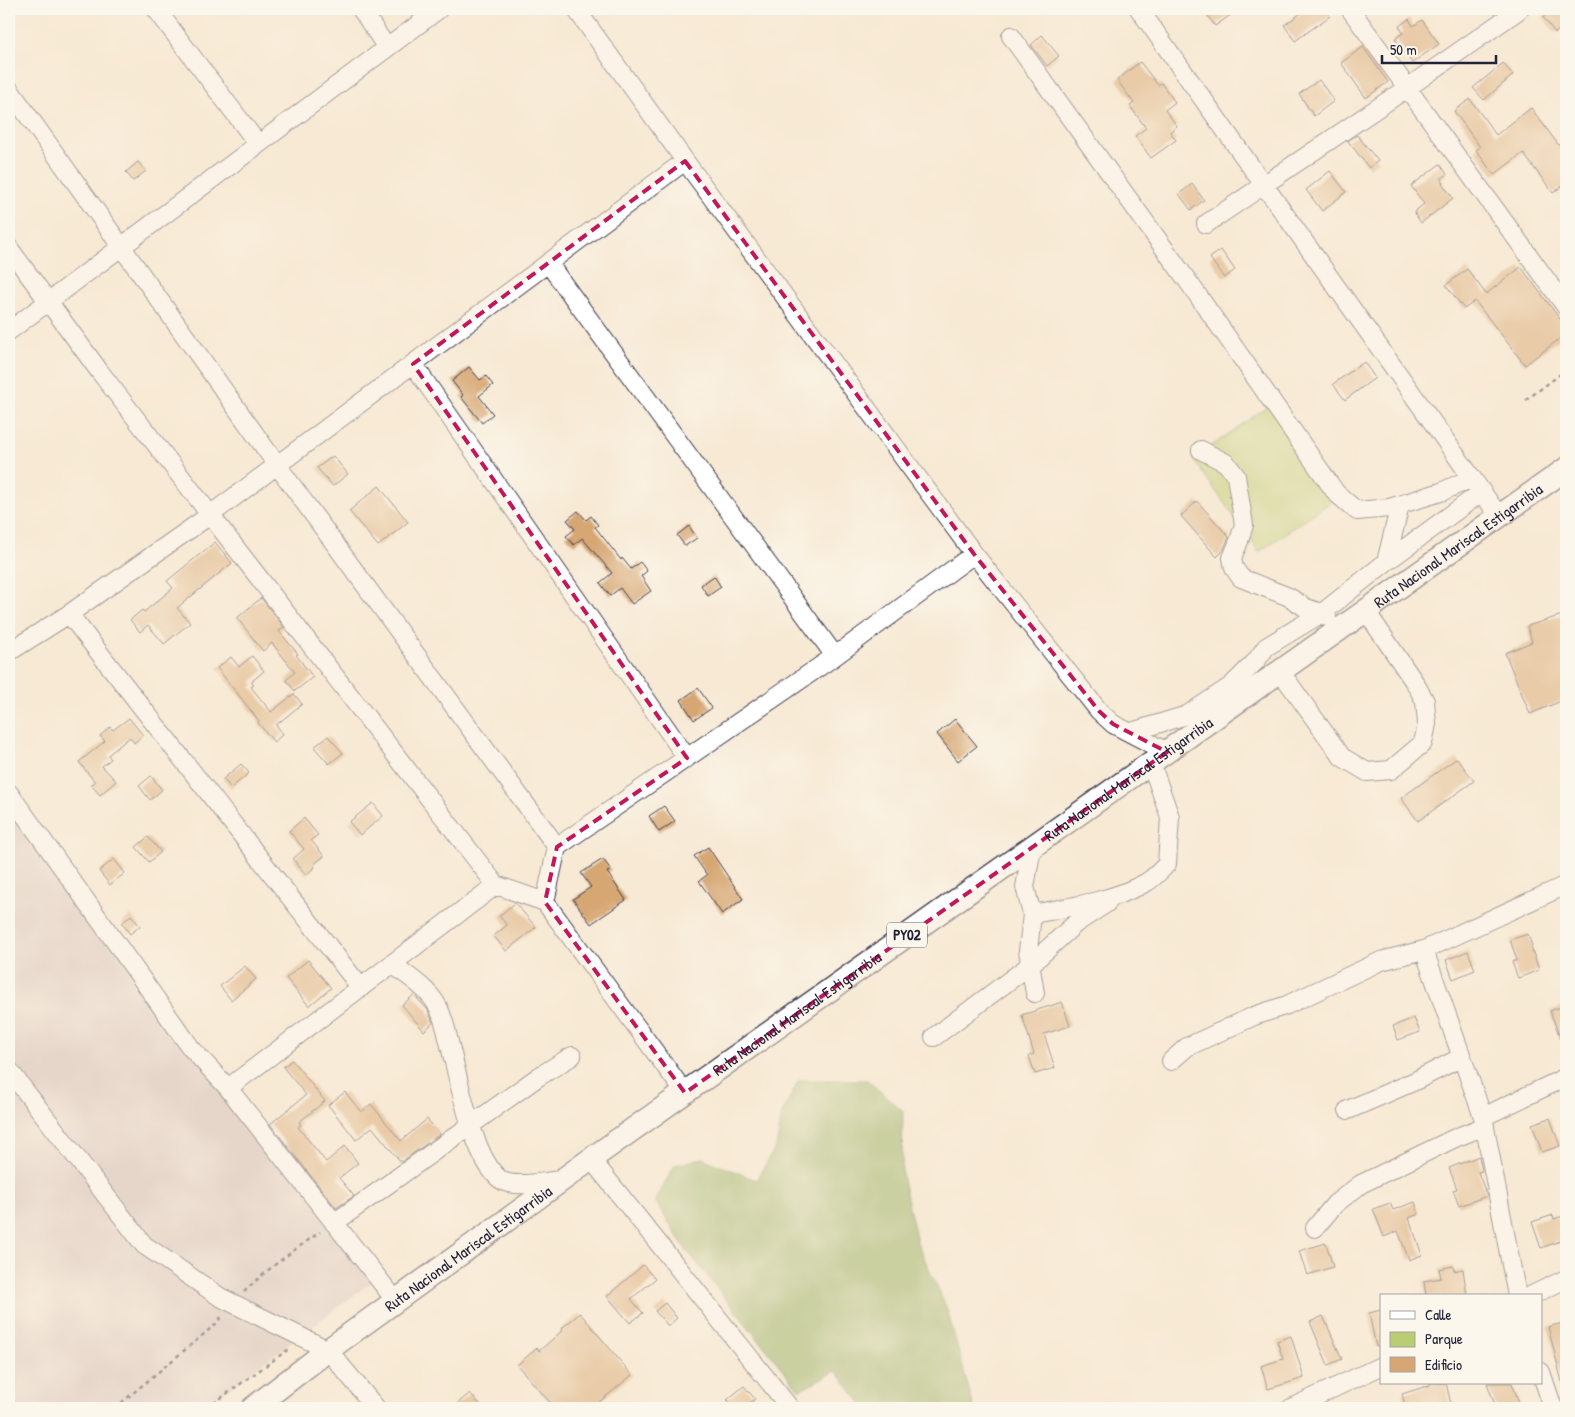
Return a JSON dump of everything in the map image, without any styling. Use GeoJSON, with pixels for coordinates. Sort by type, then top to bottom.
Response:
{"type":"FeatureCollection","features":[{"type":"Feature","properties":{"kind":"main road","name":"Ruta Nacional Mariscal Estigarribia"},"geometry":{"type":"LineString","coordinates":[[253,1408],[328,1350],[591,1159],[1499,516],[1565,474]]}},
{"type":"Feature","properties":{"kind":"street"},"geometry":{"type":"LineString","coordinates":[[156,9],[258,144]]}},
{"type":"Feature","properties":{"kind":"street"},"geometry":{"type":"LineString","coordinates":[[361,9],[387,48]]}},
{"type":"Feature","properties":{"kind":"street"},"geometry":{"type":"LineString","coordinates":[[9,330],[439,9]]}},
{"type":"Feature","properties":{"kind":"street"},"geometry":{"type":"LineString","coordinates":[[576,9],[685,161],[974,554],[1099,711],[1113,724],[1131,732],[1159,757],[1170,817],[1167,864],[1149,881],[1125,892],[1075,924],[1030,965],[934,1037]]}},
{"type":"Feature","properties":{"kind":"street"},"geometry":{"type":"LineString","coordinates":[[1139,9],[1499,516]]}},
{"type":"Feature","properties":{"kind":"street"},"geometry":{"type":"LineString","coordinates":[[1350,9],[1566,307]]}},
{"type":"Feature","properties":{"kind":"street"},"geometry":{"type":"LineString","coordinates":[[1206,224],[1520,9]]}},
{"type":"Feature","properties":{"kind":"street"},"geometry":{"type":"LineString","coordinates":[[1011,36],[1192,287],[1336,494],[1357,511],[1389,508],[1441,492],[1477,485]]}},
{"type":"Feature","properties":{"kind":"street"},"geometry":{"type":"LineString","coordinates":[[9,89],[277,464],[557,847]]}},
{"type":"Feature","properties":{"kind":"street"},"geometry":{"type":"LineString","coordinates":[[9,652],[69,614],[210,515],[685,161]]}},
{"type":"Feature","properties":{"kind":"street"},"geometry":{"type":"LineString","coordinates":[[9,248],[100,372],[496,885],[545,902],[685,1093]]}},
{"type":"Feature","properties":{"kind":"street"},"geometry":{"type":"LineString","coordinates":[[548,263],[835,656]]}},
{"type":"Feature","properties":{"kind":"street"},"geometry":{"type":"LineString","coordinates":[[413,364],[687,758]]}},
{"type":"Feature","properties":{"kind":"street"},"geometry":{"type":"LineString","coordinates":[[1201,450],[1226,463],[1236,476],[1244,524],[1240,541],[1232,558],[1234,568],[1241,578],[1289,598],[1306,608],[1322,613],[1341,628]]}},
{"type":"Feature","properties":{"kind":"street"},"geometry":{"type":"LineString","coordinates":[[1131,732],[1187,715],[1232,686],[1256,661],[1266,647],[1322,613],[1477,485]]}},
{"type":"Feature","properties":{"kind":"street"},"geometry":{"type":"LineString","coordinates":[[1386,562],[1400,505]]}},
{"type":"Feature","properties":{"kind":"street"},"geometry":{"type":"LineString","coordinates":[[545,902],[557,847],[835,656],[974,554]]}},
{"type":"Feature","properties":{"kind":"street"},"geometry":{"type":"LineString","coordinates":[[1280,671],[1342,757],[1367,772],[1391,770],[1423,743],[1427,724],[1425,701],[1366,610]]}},
{"type":"Feature","properties":{"kind":"street"},"geometry":{"type":"LineString","coordinates":[[69,614],[361,988]]}},
{"type":"Feature","properties":{"kind":"street"},"geometry":{"type":"LineString","coordinates":[[9,793],[191,1048],[228,1088],[396,1301]]}},
{"type":"Feature","properties":{"kind":"street"},"geometry":{"type":"LineString","coordinates":[[1032,847],[1024,887],[1032,914],[1028,951],[1035,994]]}},
{"type":"Feature","properties":{"kind":"street"},"geometry":{"type":"LineString","coordinates":[[1171,1061],[1187,1047],[1254,1016],[1287,1005],[1381,962],[1424,950],[1566,884]]}},
{"type":"Feature","properties":{"kind":"street"},"geometry":{"type":"LineString","coordinates":[[228,1088],[496,885]]}},
{"type":"Feature","properties":{"kind":"street"},"geometry":{"type":"LineString","coordinates":[[1032,914],[1079,905],[1125,892]]}},
{"type":"Feature","properties":{"kind":"street"},"geometry":{"type":"LineString","coordinates":[[1424,950],[1484,1121],[1516,1294]]}},
{"type":"Feature","properties":{"kind":"street"},"geometry":{"type":"LineString","coordinates":[[392,964],[424,989],[437,1006],[445,1025],[470,1124],[480,1152],[491,1168],[502,1180],[514,1185],[562,1180]]}},
{"type":"Feature","properties":{"kind":"street"},"geometry":{"type":"LineString","coordinates":[[334,1223],[470,1124],[572,1056]]}},
{"type":"Feature","properties":{"kind":"street"},"geometry":{"type":"LineString","coordinates":[[1348,1110],[1462,1057]]}},
{"type":"Feature","properties":{"kind":"street"},"geometry":{"type":"LineString","coordinates":[[9,1070],[144,1245],[220,1297],[328,1350],[376,1408]]}},
{"type":"Feature","properties":{"kind":"street"},"geometry":{"type":"LineString","coordinates":[[1315,1228],[1335,1204],[1361,1184],[1455,1138],[1566,1077]]}},
{"type":"Feature","properties":{"kind":"street"},"geometry":{"type":"LineString","coordinates":[[591,1159],[785,1407]]}},
{"type":"Feature","properties":{"kind":"street"},"geometry":{"type":"LineString","coordinates":[[1534,1294],[1566,1279]]}},
{"type":"Feature","properties":{"kind":"street"},"geometry":{"type":"LineString","coordinates":[[1291,1408],[1380,1366]]}},
{"type":"Feature","properties":{"kind":"street"},"geometry":{"type":"LineString","coordinates":[[1542,1375],[1553,1408]]}},
{"type":"Feature","properties":{"kind":"path"},"geometry":{"type":"LineString","coordinates":[[1526,400],[1566,370]]}},
{"type":"Feature","properties":{"kind":"path"},"geometry":{"type":"LineString","coordinates":[[207,1408],[304,1338]]}},
{"type":"Feature","properties":{"kind":"highlighted area"},"geometry":{"type":"Polygon","coordinates":[[[685,161],[974,554],[1099,711],[1113,724],[1167,752],[685,1093],[545,902],[557,847],[687,758],[413,364],[685,161]]]}},
{"type":"Feature","properties":{"kind":"shaded area"},"geometry":{"type":"Polygon","coordinates":[[[9,794],[373,1281],[203,1408],[9,1408],[9,794]]]}},
{"type":"Feature","properties":{"kind":"green space"},"geometry":{"type":"Polygon","coordinates":[[[1271,404],[1336,498],[1259,552],[1193,459],[1271,404]]]}},
{"type":"Feature","properties":{"kind":"green space"},"geometry":{"type":"Polygon","coordinates":[[[799,1080],[867,1080],[903,1111],[902,1175],[917,1242],[947,1309],[974,1408],[865,1408],[836,1371],[799,1390],[684,1247],[655,1201],[675,1165],[702,1158],[756,1180],[776,1147],[782,1113],[799,1080]]]}},
{"type":"Feature","properties":{"kind":"building"},"geometry":{"type":"Polygon","coordinates":[[[1203,9],[1239,9],[1215,26],[1203,9]]]}},
{"type":"Feature","properties":{"kind":"building"},"geometry":{"type":"Polygon","coordinates":[[[1307,9],[1325,9],[1330,16],[1295,41],[1284,25],[1307,9]]]}},
{"type":"Feature","properties":{"kind":"building"},"geometry":{"type":"Polygon","coordinates":[[[1554,9],[1566,9],[1566,25],[1555,33],[1543,17],[1554,9]]]}},
{"type":"Feature","properties":{"kind":"building"},"geometry":{"type":"Polygon","coordinates":[[[1409,19],[1413,26],[1422,20],[1439,44],[1412,63],[1395,38],[1403,33],[1399,26],[1409,19]]]}},
{"type":"Feature","properties":{"kind":"building"},"geometry":{"type":"Polygon","coordinates":[[[1042,35],[1059,56],[1047,66],[1031,45],[1042,35]]]}},
{"type":"Feature","properties":{"kind":"building"},"geometry":{"type":"Polygon","coordinates":[[[1363,47],[1388,82],[1366,98],[1341,63],[1363,47]]]}},
{"type":"Feature","properties":{"kind":"building"},"geometry":{"type":"Polygon","coordinates":[[[1140,62],[1158,85],[1161,83],[1175,102],[1165,110],[1177,126],[1170,132],[1176,140],[1151,158],[1135,136],[1146,128],[1130,106],[1134,103],[1117,80],[1140,62]]]}},
{"type":"Feature","properties":{"kind":"building"},"geometry":{"type":"Polygon","coordinates":[[[1503,63],[1513,75],[1484,100],[1473,88],[1503,63]]]}},
{"type":"Feature","properties":{"kind":"building"},"geometry":{"type":"Polygon","coordinates":[[[1319,80],[1334,101],[1314,116],[1299,94],[1319,80]]]}},
{"type":"Feature","properties":{"kind":"building"},"geometry":{"type":"Polygon","coordinates":[[[1470,99],[1496,135],[1531,108],[1566,155],[1566,183],[1553,193],[1523,153],[1494,175],[1476,150],[1480,147],[1454,111],[1470,99]]]}},
{"type":"Feature","properties":{"kind":"building"},"geometry":{"type":"Polygon","coordinates":[[[1357,135],[1378,161],[1369,168],[1348,141],[1357,135]]]}},
{"type":"Feature","properties":{"kind":"building"},"geometry":{"type":"Polygon","coordinates":[[[138,162],[146,171],[133,181],[126,172],[138,162]]]}},
{"type":"Feature","properties":{"kind":"building"},"geometry":{"type":"Polygon","coordinates":[[[1440,164],[1447,174],[1441,179],[1442,183],[1453,198],[1421,223],[1414,212],[1424,204],[1411,186],[1440,164]]]}},
{"type":"Feature","properties":{"kind":"building"},"geometry":{"type":"Polygon","coordinates":[[[1330,171],[1346,192],[1322,211],[1306,190],[1330,171]]]}},
{"type":"Feature","properties":{"kind":"building"},"geometry":{"type":"Polygon","coordinates":[[[1192,184],[1204,200],[1191,210],[1179,194],[1192,184]]]}},
{"type":"Feature","properties":{"kind":"building"},"geometry":{"type":"Polygon","coordinates":[[[1221,250],[1235,270],[1224,278],[1210,258],[1221,250]]]}},
{"type":"Feature","properties":{"kind":"building"},"geometry":{"type":"Polygon","coordinates":[[[1521,267],[1566,327],[1566,334],[1525,365],[1475,301],[1464,309],[1446,285],[1467,269],[1486,294],[1521,267]]]}},
{"type":"Feature","properties":{"kind":"building"},"geometry":{"type":"Polygon","coordinates":[[[1364,362],[1375,378],[1345,400],[1333,384],[1364,362]]]}},
{"type":"Feature","properties":{"kind":"building"},"geometry":{"type":"Polygon","coordinates":[[[469,367],[480,380],[486,376],[493,385],[479,396],[493,414],[482,423],[461,397],[463,395],[452,381],[469,367]]]}},
{"type":"Feature","properties":{"kind":"building"},"geometry":{"type":"Polygon","coordinates":[[[333,456],[348,474],[333,486],[317,468],[333,456]]]}},
{"type":"Feature","properties":{"kind":"building"},"geometry":{"type":"Polygon","coordinates":[[[379,486],[408,522],[378,546],[349,511],[379,486]]]}},
{"type":"Feature","properties":{"kind":"building"},"geometry":{"type":"Polygon","coordinates":[[[1197,501],[1229,537],[1223,551],[1217,557],[1181,516],[1197,501]]]}},
{"type":"Feature","properties":{"kind":"building"},"geometry":{"type":"Polygon","coordinates":[[[578,511],[586,520],[591,516],[598,525],[595,527],[621,560],[622,558],[631,569],[640,562],[647,571],[641,576],[651,591],[632,604],[620,588],[610,596],[600,583],[612,573],[582,538],[574,545],[566,536],[575,529],[567,520],[578,511]]]}},
{"type":"Feature","properties":{"kind":"building"},"geometry":{"type":"Polygon","coordinates":[[[689,526],[697,538],[685,546],[677,535],[689,526]]]}},
{"type":"Feature","properties":{"kind":"building"},"geometry":{"type":"Polygon","coordinates":[[[215,542],[232,563],[177,608],[190,623],[164,644],[148,625],[140,632],[130,620],[142,610],[144,612],[173,588],[167,581],[215,542]]]}},
{"type":"Feature","properties":{"kind":"building"},"geometry":{"type":"Polygon","coordinates":[[[714,576],[721,587],[708,596],[701,585],[714,576]]]}},
{"type":"Feature","properties":{"kind":"building"},"geometry":{"type":"Polygon","coordinates":[[[261,598],[284,627],[279,631],[298,654],[296,655],[313,677],[295,691],[286,680],[295,672],[272,643],[263,651],[237,618],[261,598]]]}},
{"type":"Feature","properties":{"kind":"building"},"geometry":{"type":"Polygon","coordinates":[[[1566,614],[1566,699],[1530,714],[1505,653],[1532,642],[1527,626],[1566,614]]]}},
{"type":"Feature","properties":{"kind":"building"},"geometry":{"type":"Polygon","coordinates":[[[252,656],[264,671],[251,682],[254,685],[251,687],[271,712],[294,694],[302,704],[276,725],[283,734],[274,742],[217,668],[231,657],[239,667],[252,656]]]}},
{"type":"Feature","properties":{"kind":"building"},"geometry":{"type":"Polygon","coordinates":[[[698,688],[712,708],[694,720],[681,700],[698,688]]]}},
{"type":"Feature","properties":{"kind":"building"},"geometry":{"type":"Polygon","coordinates":[[[129,718],[143,735],[134,743],[130,737],[108,755],[111,759],[102,766],[116,781],[100,795],[91,785],[95,782],[79,762],[105,741],[100,736],[110,727],[113,730],[129,718]]]}},
{"type":"Feature","properties":{"kind":"building"},"geometry":{"type":"Polygon","coordinates":[[[955,719],[977,746],[958,761],[937,734],[955,719]]]}},
{"type":"Feature","properties":{"kind":"building"},"geometry":{"type":"Polygon","coordinates":[[[328,736],[343,753],[329,764],[314,747],[328,736]]]}},
{"type":"Feature","properties":{"kind":"building"},"geometry":{"type":"Polygon","coordinates":[[[1457,758],[1474,781],[1418,821],[1401,798],[1457,758]]]}},
{"type":"Feature","properties":{"kind":"building"},"geometry":{"type":"Polygon","coordinates":[[[241,764],[249,773],[231,788],[223,779],[241,764]]]}},
{"type":"Feature","properties":{"kind":"building"},"geometry":{"type":"Polygon","coordinates":[[[151,776],[162,790],[150,800],[139,786],[151,776]]]}},
{"type":"Feature","properties":{"kind":"building"},"geometry":{"type":"Polygon","coordinates":[[[373,803],[383,816],[360,835],[349,822],[373,803]]]}},
{"type":"Feature","properties":{"kind":"building"},"geometry":{"type":"Polygon","coordinates":[[[664,806],[675,821],[659,832],[649,816],[664,806]]]}},
{"type":"Feature","properties":{"kind":"building"},"geometry":{"type":"Polygon","coordinates":[[[304,818],[318,835],[311,840],[324,856],[313,865],[315,867],[306,875],[293,859],[304,849],[289,831],[304,818]]]}},
{"type":"Feature","properties":{"kind":"building"},"geometry":{"type":"Polygon","coordinates":[[[148,837],[161,852],[149,862],[136,847],[148,837]]]}},
{"type":"Feature","properties":{"kind":"building"},"geometry":{"type":"Polygon","coordinates":[[[708,847],[743,899],[722,914],[699,881],[707,875],[694,856],[708,847]]]}},
{"type":"Feature","properties":{"kind":"building"},"geometry":{"type":"Polygon","coordinates":[[[114,859],[125,873],[110,885],[99,871],[114,859]]]}},
{"type":"Feature","properties":{"kind":"building"},"geometry":{"type":"Polygon","coordinates":[[[603,859],[611,870],[607,872],[626,900],[591,924],[573,899],[591,887],[581,873],[603,859]]]}},
{"type":"Feature","properties":{"kind":"building"},"geometry":{"type":"Polygon","coordinates":[[[515,903],[536,927],[506,951],[494,936],[507,925],[499,916],[515,903]]]}},
{"type":"Feature","properties":{"kind":"building"},"geometry":{"type":"Polygon","coordinates":[[[131,915],[140,926],[130,934],[122,923],[131,915]]]}},
{"type":"Feature","properties":{"kind":"building"},"geometry":{"type":"Polygon","coordinates":[[[1528,934],[1539,970],[1518,978],[1512,962],[1517,960],[1510,940],[1528,934]]]}},
{"type":"Feature","properties":{"kind":"building"},"geometry":{"type":"Polygon","coordinates":[[[1468,951],[1475,970],[1453,979],[1446,960],[1468,951]]]}},
{"type":"Feature","properties":{"kind":"building"},"geometry":{"type":"Polygon","coordinates":[[[308,960],[331,988],[309,1006],[286,978],[308,960]]]}},
{"type":"Feature","properties":{"kind":"building"},"geometry":{"type":"Polygon","coordinates":[[[245,966],[256,979],[231,1000],[220,986],[245,966]]]}},
{"type":"Feature","properties":{"kind":"building"},"geometry":{"type":"Polygon","coordinates":[[[414,995],[428,1010],[433,1023],[424,1031],[402,1005],[414,995]]]}},
{"type":"Feature","properties":{"kind":"building"},"geometry":{"type":"Polygon","coordinates":[[[1062,1002],[1070,1026],[1044,1034],[1055,1068],[1035,1074],[1029,1056],[1034,1054],[1022,1015],[1062,1002]]]}},
{"type":"Feature","properties":{"kind":"building"},"geometry":{"type":"Polygon","coordinates":[[[1566,1005],[1566,1051],[1565,1051],[1550,1011],[1566,1005]]]}},
{"type":"Feature","properties":{"kind":"building"},"geometry":{"type":"Polygon","coordinates":[[[1414,1018],[1420,1032],[1398,1040],[1393,1026],[1414,1018]]]}},
{"type":"Feature","properties":{"kind":"building"},"geometry":{"type":"Polygon","coordinates":[[[292,1060],[325,1101],[299,1122],[301,1125],[298,1127],[326,1162],[345,1146],[358,1163],[339,1178],[354,1196],[336,1208],[270,1124],[306,1095],[283,1067],[292,1060]]]}},
{"type":"Feature","properties":{"kind":"building"},"geometry":{"type":"Polygon","coordinates":[[[345,1092],[361,1112],[371,1104],[401,1141],[427,1119],[440,1134],[401,1162],[372,1127],[356,1140],[328,1105],[345,1092]]]}},
{"type":"Feature","properties":{"kind":"building"},"geometry":{"type":"Polygon","coordinates":[[[1550,1118],[1560,1146],[1542,1152],[1532,1124],[1550,1118]]]}},
{"type":"Feature","properties":{"kind":"building"},"geometry":{"type":"Polygon","coordinates":[[[1479,1156],[1482,1171],[1478,1172],[1487,1196],[1459,1206],[1453,1190],[1457,1189],[1449,1168],[1479,1156]]]}},
{"type":"Feature","properties":{"kind":"building"},"geometry":{"type":"Polygon","coordinates":[[[1415,1202],[1419,1214],[1409,1218],[1422,1255],[1409,1260],[1398,1231],[1384,1237],[1373,1209],[1390,1203],[1393,1210],[1415,1202]]]}},
{"type":"Feature","properties":{"kind":"building"},"geometry":{"type":"Polygon","coordinates":[[[1553,1215],[1554,1219],[1566,1215],[1566,1239],[1541,1248],[1532,1222],[1553,1215]]]}},
{"type":"Feature","properties":{"kind":"building"},"geometry":{"type":"Polygon","coordinates":[[[1326,1243],[1333,1267],[1307,1275],[1299,1251],[1326,1243]]]}},
{"type":"Feature","properties":{"kind":"building"},"geometry":{"type":"Polygon","coordinates":[[[643,1265],[655,1279],[631,1299],[643,1313],[630,1323],[607,1296],[643,1265]]]}},
{"type":"Feature","properties":{"kind":"building"},"geometry":{"type":"Polygon","coordinates":[[[1453,1266],[1454,1271],[1463,1269],[1467,1294],[1426,1294],[1424,1281],[1441,1278],[1439,1269],[1453,1266]]]}},
{"type":"Feature","properties":{"kind":"building"},"geometry":{"type":"Polygon","coordinates":[[[665,1303],[677,1318],[668,1326],[655,1311],[665,1303]]]}},
{"type":"Feature","properties":{"kind":"building"},"geometry":{"type":"Polygon","coordinates":[[[1380,1310],[1380,1346],[1376,1347],[1369,1313],[1380,1310]]]}},
{"type":"Feature","properties":{"kind":"building"},"geometry":{"type":"Polygon","coordinates":[[[580,1313],[632,1375],[592,1408],[555,1408],[517,1365],[537,1348],[539,1351],[580,1313]]]}},
{"type":"Feature","properties":{"kind":"building"},"geometry":{"type":"Polygon","coordinates":[[[1323,1316],[1342,1359],[1328,1365],[1310,1322],[1323,1316]]]}},
{"type":"Feature","properties":{"kind":"building"},"geometry":{"type":"Polygon","coordinates":[[[1566,1322],[1566,1381],[1562,1382],[1548,1327],[1566,1322]]]}},
{"type":"Feature","properties":{"kind":"building"},"geometry":{"type":"Polygon","coordinates":[[[1291,1336],[1304,1378],[1268,1389],[1261,1366],[1283,1359],[1277,1341],[1291,1336]]]}},
{"type":"Feature","properties":{"kind":"building"},"geometry":{"type":"Polygon","coordinates":[[[1446,1384],[1451,1404],[1435,1407],[1434,1404],[1422,1408],[1406,1408],[1402,1394],[1430,1385],[1446,1384]]]}},
{"type":"Feature","properties":{"kind":"building"},"geometry":{"type":"Polygon","coordinates":[[[1487,1384],[1512,1384],[1521,1408],[1496,1408],[1487,1384]]]}},
{"type":"Feature","properties":{"kind":"building"},"geometry":{"type":"Polygon","coordinates":[[[744,1386],[755,1399],[744,1408],[734,1408],[727,1400],[744,1386]]]}},
{"type":"Feature","properties":{"kind":"building"},"geometry":{"type":"Polygon","coordinates":[[[470,1393],[483,1408],[452,1408],[470,1393]]]}}]}
